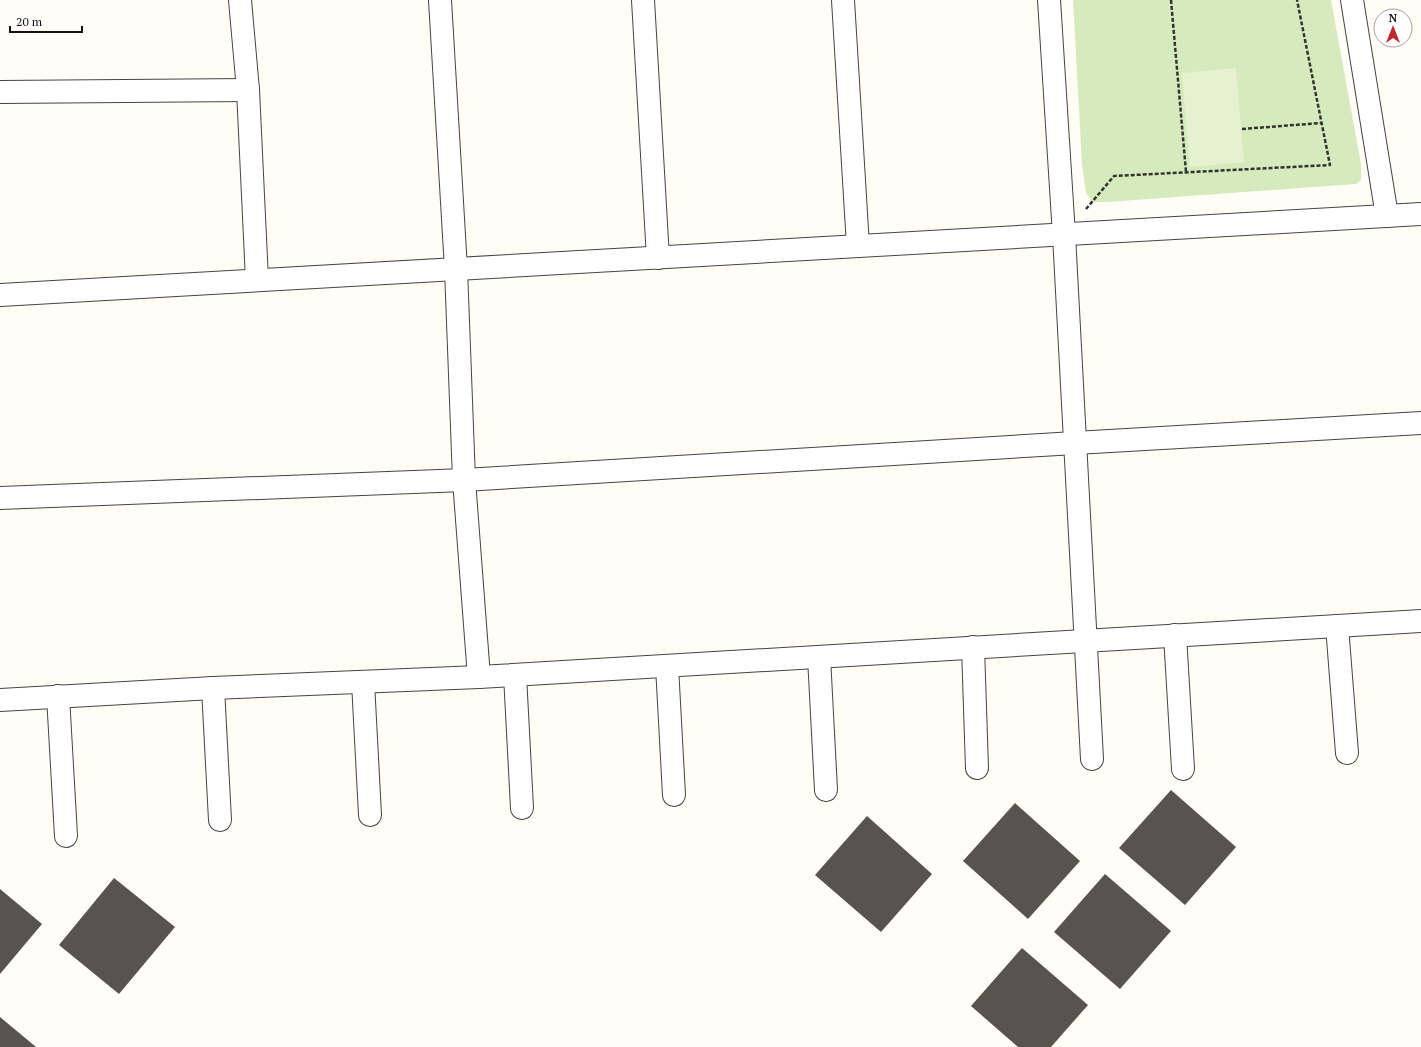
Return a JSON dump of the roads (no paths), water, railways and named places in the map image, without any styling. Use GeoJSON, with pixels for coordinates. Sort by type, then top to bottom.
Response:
{"type":"FeatureCollection","features":[{"type":"Feature","properties":{"kind":"street"},"geometry":{"type":"LineString","coordinates":[[240,0],[248,90],[257,280]]}},
{"type":"Feature","properties":{"kind":"street"},"geometry":{"type":"LineString","coordinates":[[440,0],[456,269],[464,480],[479,677]]}},
{"type":"Feature","properties":{"kind":"street"},"geometry":{"type":"LineString","coordinates":[[643,0],[658,258]]}},
{"type":"Feature","properties":{"kind":"street"},"geometry":{"type":"LineString","coordinates":[[843,0],[858,246]]}},
{"type":"Feature","properties":{"kind":"street"},"geometry":{"type":"LineString","coordinates":[[1049,0],[1064,235],[1092,759]]}},
{"type":"Feature","properties":{"kind":"street"},"geometry":{"type":"LineString","coordinates":[[1352,0],[1387,216]]}},
{"type":"Feature","properties":{"kind":"street"},"geometry":{"type":"LineString","coordinates":[[0,92],[248,90]]}},
{"type":"Feature","properties":{"kind":"street"},"geometry":{"type":"LineString","coordinates":[[0,295],[1421,214]]}},
{"type":"Feature","properties":{"kind":"street"},"geometry":{"type":"LineString","coordinates":[[0,498],[464,480],[1421,423]]}},
{"type":"Feature","properties":{"kind":"street"},"geometry":{"type":"LineString","coordinates":[[0,700],[213,688],[479,677],[1421,621]]}},
{"type":"Feature","properties":{"kind":"street"},"geometry":{"type":"LineString","coordinates":[[1337,626],[1347,753]]}},
{"type":"Feature","properties":{"kind":"street"},"geometry":{"type":"LineString","coordinates":[[1175,636],[1183,769]]}},
{"type":"Feature","properties":{"kind":"street"},"geometry":{"type":"LineString","coordinates":[[973,647],[977,768]]}},
{"type":"Feature","properties":{"kind":"street"},"geometry":{"type":"LineString","coordinates":[[819,657],[826,790]]}},
{"type":"Feature","properties":{"kind":"street"},"geometry":{"type":"LineString","coordinates":[[667,666],[674,795]]}},
{"type":"Feature","properties":{"kind":"street"},"geometry":{"type":"LineString","coordinates":[[514,675],[522,808]]}},
{"type":"Feature","properties":{"kind":"street"},"geometry":{"type":"LineString","coordinates":[[363,682],[370,815]]}},
{"type":"Feature","properties":{"kind":"street"},"geometry":{"type":"LineString","coordinates":[[213,688],[220,820]]}},
{"type":"Feature","properties":{"kind":"street"},"geometry":{"type":"LineString","coordinates":[[58,696],[66,836]]}}]}
